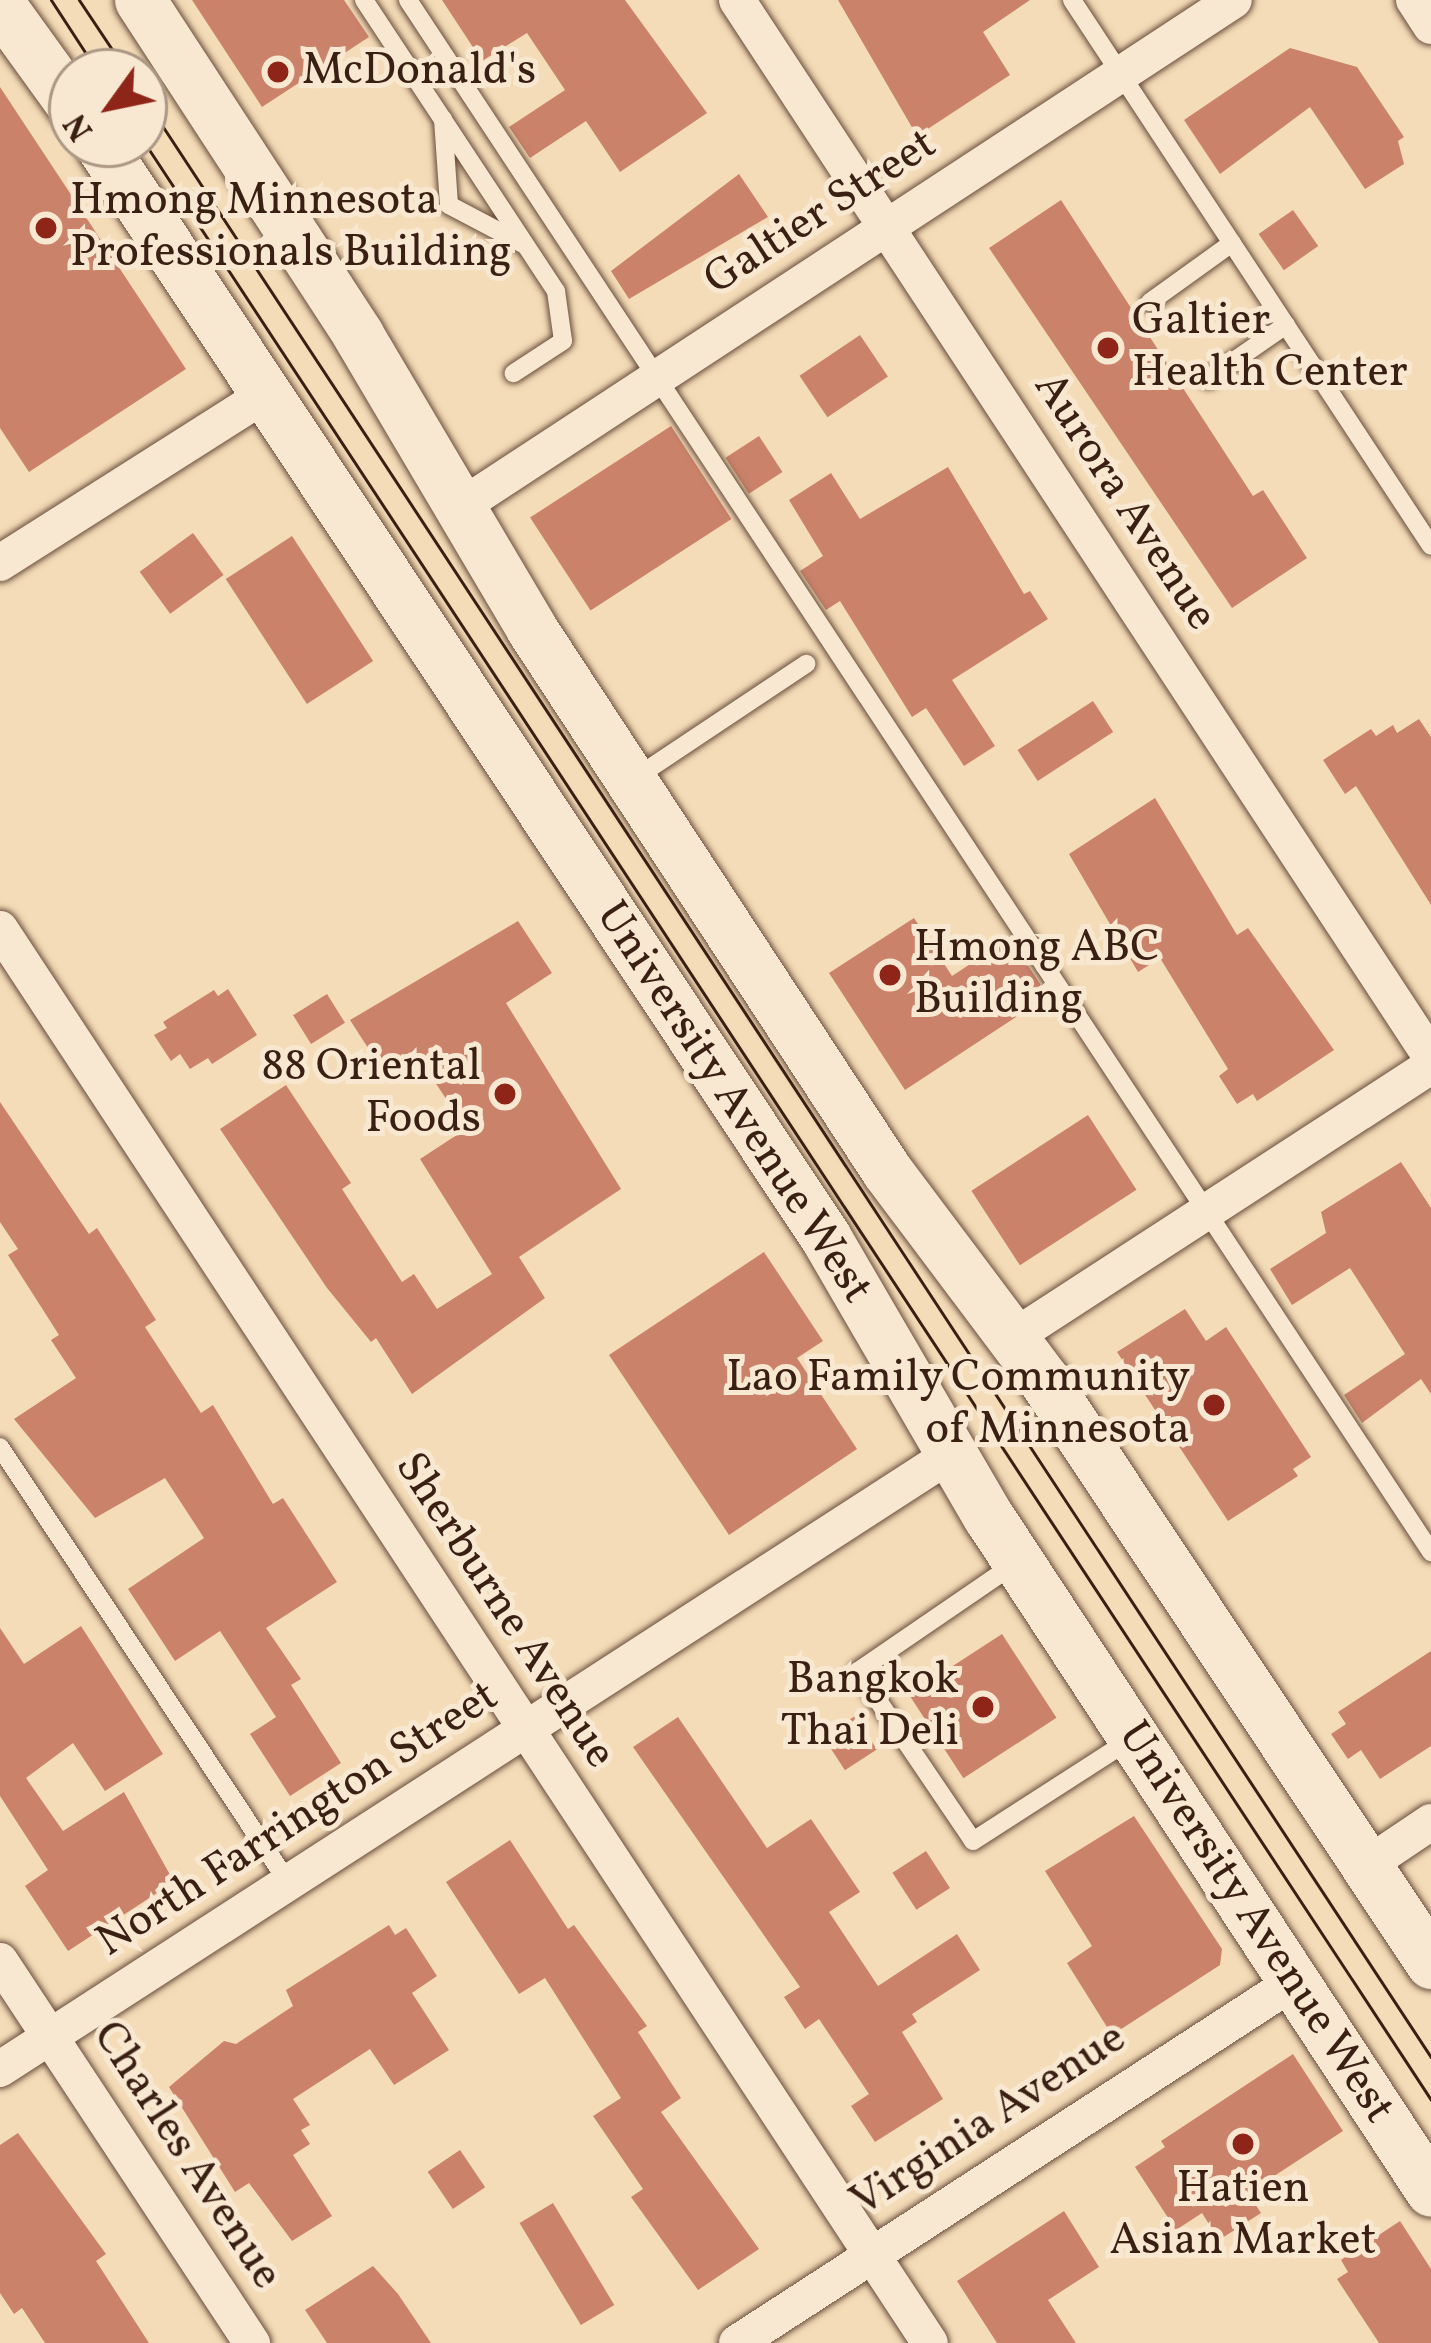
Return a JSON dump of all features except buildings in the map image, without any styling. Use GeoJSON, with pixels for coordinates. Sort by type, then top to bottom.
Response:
{"type":"FeatureCollection","features":[{"type":"Feature","properties":{"kind":"main road","name":"University Avenue West"},"geometry":{"type":"LineString","coordinates":[[140,0],[631,781],[887,1171],[1012,1339],[1431,1963]]}},
{"type":"Feature","properties":{"kind":"main road"},"geometry":{"type":"LineString","coordinates":[[0,4],[48,72]]}},
{"type":"Feature","properties":{"kind":"main road","name":"University Avenue West"},"geometry":{"type":"LineString","coordinates":[[116,168],[826,1238],[950,1455],[1431,2192]]}},
{"type":"Feature","properties":{"kind":"street","name":"Aurora Avenue"},"geometry":{"type":"LineString","coordinates":[[737,0],[1431,1062]]}},
{"type":"Feature","properties":{"kind":"street","name":"Galtier Street"},"geometry":{"type":"LineString","coordinates":[[460,507],[1234,0]]}},
{"type":"Feature","properties":{"kind":"street"},"geometry":{"type":"LineString","coordinates":[[1414,0],[1431,26]]}},
{"type":"Feature","properties":{"kind":"street"},"geometry":{"type":"LineString","coordinates":[[0,562],[269,392]]}},
{"type":"Feature","properties":{"kind":"street","name":"Sherburne Avenue"},"geometry":{"type":"LineString","coordinates":[[0,929],[930,2343]]}},
{"type":"Feature","properties":{"kind":"street"},"geometry":{"type":"LineString","coordinates":[[1012,1339],[1431,1062]]}},
{"type":"Feature","properties":{"kind":"street","name":"North Farrington Street"},"geometry":{"type":"LineString","coordinates":[[0,2069],[950,1455]]}},
{"type":"Feature","properties":{"kind":"street"},"geometry":{"type":"LineString","coordinates":[[1367,1865],[1431,1822]]}},
{"type":"Feature","properties":{"kind":"street","name":"Charles Avenue"},"geometry":{"type":"LineString","coordinates":[[0,1961],[252,2343]]}},
{"type":"Feature","properties":{"kind":"street","name":"Virginia Avenue"},"geometry":{"type":"LineString","coordinates":[[737,2343],[1294,1981]]}},
{"type":"Feature","properties":{"kind":"lane"},"geometry":{"type":"LineString","coordinates":[[364,0],[556,291],[566,324],[563,340],[514,373]]}},
{"type":"Feature","properties":{"kind":"lane"},"geometry":{"type":"LineString","coordinates":[[408,0],[1431,1552]]}},
{"type":"Feature","properties":{"kind":"lane"},"geometry":{"type":"LineString","coordinates":[[1072,0],[1431,545]]}},
{"type":"Feature","properties":{"kind":"lane"},"geometry":{"type":"LineString","coordinates":[[443,119],[449,205],[525,245]]}},
{"type":"Feature","properties":{"kind":"lane"},"geometry":{"type":"LineString","coordinates":[[1150,302],[1232,243]]}},
{"type":"Feature","properties":{"kind":"lane"},"geometry":{"type":"LineString","coordinates":[[1208,379],[1286,325]]}},
{"type":"Feature","properties":{"kind":"lane"},"geometry":{"type":"LineString","coordinates":[[631,781],[806,664]]}},
{"type":"Feature","properties":{"kind":"lane"},"geometry":{"type":"LineString","coordinates":[[0,1447],[289,1883]]}},
{"type":"Feature","properties":{"kind":"lane"},"geometry":{"type":"LineString","coordinates":[[1018,1562],[858,1671],[973,1841],[1134,1737]]}},
{"type":"Feature","properties":{"kind":"tram line"},"geometry":{"type":"LineString","coordinates":[[51,0],[82,48]]}},
{"type":"Feature","properties":{"kind":"tram line"},"geometry":{"type":"LineString","coordinates":[[79,0],[111,48]]}},
{"type":"Feature","properties":{"kind":"tram line"},"geometry":{"type":"LineString","coordinates":[[168,135],[1431,2057]]}},
{"type":"Feature","properties":{"kind":"tram line"},"geometry":{"type":"LineString","coordinates":[[161,168],[1431,2100]]}},
{"type":"Feature","properties":{"kind":"place","name":"McDonald's"},"geometry":{"type":"Point","coordinates":[278,72]}},
{"type":"Feature","properties":{"kind":"place","name":"Hmong Minnesota Professionals Building"},"geometry":{"type":"Point","coordinates":[46,228]}},
{"type":"Feature","properties":{"kind":"place","name":"Galtier Health Center"},"geometry":{"type":"Point","coordinates":[1108,348]}},
{"type":"Feature","properties":{"kind":"place","name":"Hmong ABC Building"},"geometry":{"type":"Point","coordinates":[890,975]}},
{"type":"Feature","properties":{"kind":"place","name":"88 Oriental Foods"},"geometry":{"type":"Point","coordinates":[505,1094]}},
{"type":"Feature","properties":{"kind":"place","name":"Lao Family Community of Minnesota"},"geometry":{"type":"Point","coordinates":[1214,1405]}},
{"type":"Feature","properties":{"kind":"place","name":"Bangkok Thai Deli"},"geometry":{"type":"Point","coordinates":[983,1707]}},
{"type":"Feature","properties":{"kind":"place","name":"Hatien Asian Market"},"geometry":{"type":"Point","coordinates":[1243,2144]}}]}
